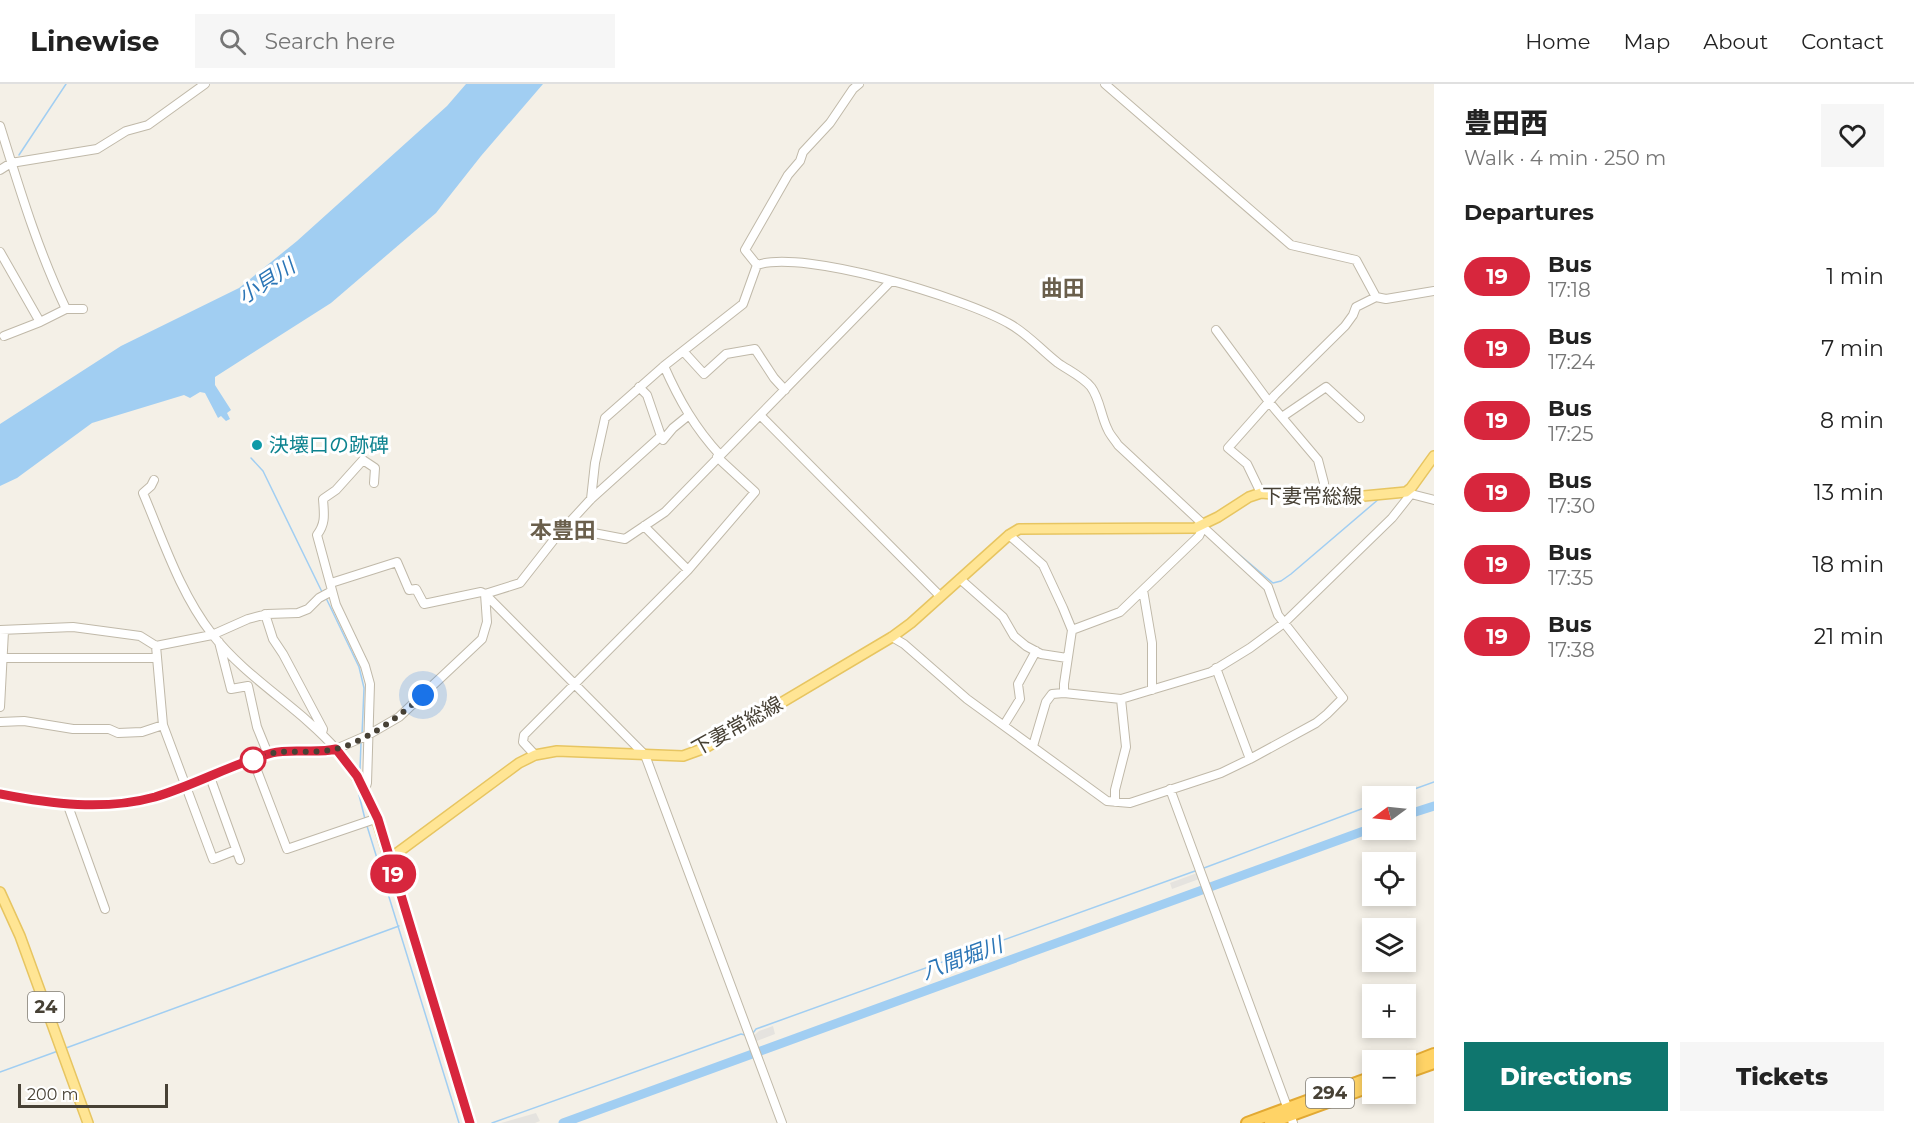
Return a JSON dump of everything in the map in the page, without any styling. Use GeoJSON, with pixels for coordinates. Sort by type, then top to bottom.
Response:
{"type":"FeatureCollection","features":[{"type":"Feature","properties":{"kind":"highway"},"geometry":{"type":"LineString","coordinates":[[1416,1061],[1434,1054]]}},
{"type":"Feature","properties":{"kind":"highway"},"geometry":{"type":"LineString","coordinates":[[1416,1069],[1434,1063]]}},
{"type":"Feature","properties":{"kind":"highway","name":"294"},"geometry":{"type":"LineString","coordinates":[[1247,1123],[1290,1116],[1362,1082]]}},
{"type":"Feature","properties":{"kind":"highway","name":"294"},"geometry":{"type":"LineString","coordinates":[[1270,1123],[1362,1090]]}},
{"type":"Feature","properties":{"kind":"main road"},"geometry":{"type":"LineString","coordinates":[[1409,492],[1434,456]]}},
{"type":"Feature","properties":{"kind":"main road","name":"下妻常総線"},"geometry":{"type":"LineString","coordinates":[[388,859],[519,763],[535,755],[557,751],[683,756],[705,748],[892,637],[1009,535],[1019,529],[1032,527],[1195,528],[1204,526],[1248,497],[1262,493],[1332,499],[1409,492]]}},
{"type":"Feature","properties":{"kind":"main road"},"geometry":{"type":"LineString","coordinates":[[0,794],[95,806],[117,805],[153,797],[268,754],[322,752],[336,749],[365,790],[370,821],[388,859]]}},
{"type":"Feature","properties":{"kind":"main road","name":"24"},"geometry":{"type":"LineString","coordinates":[[0,892],[20,936],[88,1123]]}},
{"type":"Feature","properties":{"kind":"street"},"geometry":{"type":"LineString","coordinates":[[0,170],[11,163],[97,148],[126,131],[148,125],[206,84]]}},
{"type":"Feature","properties":{"kind":"street"},"geometry":{"type":"LineString","coordinates":[[757,265],[745,250],[788,176],[800,161],[803,152],[820,135],[859,84]]}},
{"type":"Feature","properties":{"kind":"street"},"geometry":{"type":"LineString","coordinates":[[1105,84],[1291,245],[1356,260],[1376,297]]}},
{"type":"Feature","properties":{"kind":"street"},"geometry":{"type":"LineString","coordinates":[[0,126],[43,259],[66,309]]}},
{"type":"Feature","properties":{"kind":"street"},"geometry":{"type":"LineString","coordinates":[[0,252],[40,322]]}},
{"type":"Feature","properties":{"kind":"street"},"geometry":{"type":"LineString","coordinates":[[757,265],[781,261],[814,264],[915,287],[983,310],[1010,323],[1034,340],[1055,361],[1091,387],[1108,431],[1118,445],[1268,587],[1278,615],[1342,698],[1328,714],[1316,723],[1221,773],[1130,803],[1107,801],[967,699],[904,644],[892,637]]}},
{"type":"Feature","properties":{"kind":"street"},"geometry":{"type":"LineString","coordinates":[[591,499],[594,463],[605,418],[664,366],[743,304],[757,265]]}},
{"type":"Feature","properties":{"kind":"street"},"geometry":{"type":"LineString","coordinates":[[571,521],[588,532],[625,539],[665,512],[890,282]]}},
{"type":"Feature","properties":{"kind":"street"},"geometry":{"type":"LineString","coordinates":[[1262,493],[1247,464],[1228,448],[1297,372],[1345,326],[1356,307],[1376,297],[1386,299],[1434,291]]}},
{"type":"Feature","properties":{"kind":"street"},"geometry":{"type":"LineString","coordinates":[[4,336],[66,309],[83,309]]}},
{"type":"Feature","properties":{"kind":"street"},"geometry":{"type":"LineString","coordinates":[[1216,330],[1269,402],[1318,460],[1324,483],[1322,498]]}},
{"type":"Feature","properties":{"kind":"street"},"geometry":{"type":"LineString","coordinates":[[683,351],[704,374],[726,354],[755,349],[785,390]]}},
{"type":"Feature","properties":{"kind":"street"},"geometry":{"type":"LineString","coordinates":[[535,755],[523,742],[524,735],[688,570],[755,492],[719,456],[689,415],[664,366]]}},
{"type":"Feature","properties":{"kind":"street"},"geometry":{"type":"LineString","coordinates":[[639,387],[647,395],[663,440],[689,415]]}},
{"type":"Feature","properties":{"kind":"street"},"geometry":{"type":"LineString","coordinates":[[1282,417],[1326,387],[1359,418]]}},
{"type":"Feature","properties":{"kind":"street"},"geometry":{"type":"LineString","coordinates":[[760,415],[940,596]]}},
{"type":"Feature","properties":{"kind":"street"},"geometry":{"type":"LineString","coordinates":[[485,594],[520,583],[591,499],[661,436]]}},
{"type":"Feature","properties":{"kind":"street"},"geometry":{"type":"LineString","coordinates":[[365,790],[369,676],[330,589],[317,535],[325,520],[323,499],[336,490],[363,460],[375,468],[374,483]]}},
{"type":"Feature","properties":{"kind":"street"},"geometry":{"type":"LineString","coordinates":[[154,480],[152,486],[143,493],[187,594],[215,638],[255,678],[322,733],[336,749],[367,735],[408,709],[482,639],[488,622],[485,594]]}},
{"type":"Feature","properties":{"kind":"street"},"geometry":{"type":"LineString","coordinates":[[1033,746],[1046,702],[1052,694],[1064,693],[1121,699],[1216,668],[1250,648],[1284,623],[1392,518],[1409,492],[1434,500]]}},
{"type":"Feature","properties":{"kind":"street"},"geometry":{"type":"LineString","coordinates":[[644,526],[688,570]]}},
{"type":"Feature","properties":{"kind":"street"},"geometry":{"type":"LineString","coordinates":[[1072,630],[1120,612],[1199,536],[1204,526]]}},
{"type":"Feature","properties":{"kind":"street"},"geometry":{"type":"LineString","coordinates":[[1009,535],[1043,566],[1072,630],[1064,693]]}},
{"type":"Feature","properties":{"kind":"street"},"geometry":{"type":"LineString","coordinates":[[0,707],[4,658],[2,630],[73,627],[140,636],[156,646],[215,638],[248,619],[265,614],[298,613],[308,609],[330,589],[397,562],[409,590],[416,589],[424,604],[480,592],[485,594],[645,755],[782,1123]]}},
{"type":"Feature","properties":{"kind":"street"},"geometry":{"type":"LineString","coordinates":[[960,579],[1003,617],[1014,636],[1041,654],[1067,658]]}},
{"type":"Feature","properties":{"kind":"street"},"geometry":{"type":"LineString","coordinates":[[1143,590],[1152,643],[1152,690]]}},
{"type":"Feature","properties":{"kind":"street"},"geometry":{"type":"LineString","coordinates":[[265,614],[273,639],[323,729],[322,733]]}},
{"type":"Feature","properties":{"kind":"street"},"geometry":{"type":"LineString","coordinates":[[215,638],[231,689],[248,686],[257,727],[268,754]]}},
{"type":"Feature","properties":{"kind":"street"},"geometry":{"type":"LineString","coordinates":[[156,646],[163,725],[213,859],[236,850]]}},
{"type":"Feature","properties":{"kind":"street"},"geometry":{"type":"LineString","coordinates":[[1004,725],[1020,699],[1018,684],[1036,651]]}},
{"type":"Feature","properties":{"kind":"street"},"geometry":{"type":"LineString","coordinates":[[4,658],[157,658]]}},
{"type":"Feature","properties":{"kind":"street"},"geometry":{"type":"LineString","coordinates":[[1216,668],[1250,759]]}},
{"type":"Feature","properties":{"kind":"street"},"geometry":{"type":"LineString","coordinates":[[1115,802],[1115,790],[1126,747],[1121,699]]}},
{"type":"Feature","properties":{"kind":"street"},"geometry":{"type":"LineString","coordinates":[[0,722],[24,721],[73,729],[109,729],[118,733],[142,732],[163,725]]}},
{"type":"Feature","properties":{"kind":"street"},"geometry":{"type":"LineString","coordinates":[[253,760],[288,849],[370,821]]}},
{"type":"Feature","properties":{"kind":"street"},"geometry":{"type":"LineString","coordinates":[[210,777],[240,860]]}},
{"type":"Feature","properties":{"kind":"street"},"geometry":{"type":"LineString","coordinates":[[1170,789],[1290,1116]]}},
{"type":"Feature","properties":{"kind":"street"},"geometry":{"type":"LineString","coordinates":[[67,803],[105,909]]}},
{"type":"Feature","properties":{"kind":"street"},"geometry":{"type":"LineString","coordinates":[[388,859],[470,1123]]}},
{"type":"Feature","properties":{"kind":"shaded area"},"geometry":{"type":"Polygon","coordinates":[[[1197,873],[1199,879],[1172,889],[1170,883],[1197,873]]]}},
{"type":"Feature","properties":{"kind":"shaded area"},"geometry":{"type":"Polygon","coordinates":[[[773,1026],[775,1034],[754,1042],[752,1037],[759,1031],[773,1026]]]}},
{"type":"Feature","properties":{"kind":"shaded area"},"geometry":{"type":"Polygon","coordinates":[[[536,1113],[540,1121],[535,1123],[501,1123],[536,1113]]]}},
{"type":"Feature","properties":{"kind":"water","name":"小貝川"},"geometry":{"type":"Polygon","coordinates":[[[466,84],[543,84],[436,213],[331,303],[215,377],[215,385],[231,410],[227,413],[230,419],[226,421],[221,416],[218,418],[205,393],[200,392],[190,398],[184,395],[92,423],[17,478],[0,486],[0,424],[121,346],[239,288],[297,241],[447,106],[466,84]]]}},
{"type":"Feature","properties":{"kind":"waterway"},"geometry":{"type":"LineString","coordinates":[[19,155],[66,84]]}},
{"type":"Feature","properties":{"kind":"waterway"},"geometry":{"type":"LineString","coordinates":[[251,458],[263,471],[323,594]]}},
{"type":"Feature","properties":{"kind":"waterway"},"geometry":{"type":"LineString","coordinates":[[1222,540],[1273,583],[1281,581],[1380,498]]}},
{"type":"Feature","properties":{"kind":"waterway"},"geometry":{"type":"LineString","coordinates":[[326,598],[359,667],[364,688],[362,735]]}},
{"type":"Feature","properties":{"kind":"waterway"},"geometry":{"type":"LineString","coordinates":[[360,769],[361,743]]}},
{"type":"Feature","properties":{"kind":"waterway"},"geometry":{"type":"LineString","coordinates":[[1416,788],[1434,782]]}},
{"type":"Feature","properties":{"kind":"waterway"},"geometry":{"type":"LineString","coordinates":[[359,795],[365,819]]}},
{"type":"Feature","properties":{"kind":"waterway","name":"八間堀川"},"geometry":{"type":"LineString","coordinates":[[1416,812],[1434,806]]}},
{"type":"Feature","properties":{"kind":"waterway"},"geometry":{"type":"LineString","coordinates":[[1204,868],[1362,809]]}},
{"type":"Feature","properties":{"kind":"waterway"},"geometry":{"type":"LineString","coordinates":[[367,826],[459,1123]]}},
{"type":"Feature","properties":{"kind":"waterway","name":"八間堀川"},"geometry":{"type":"LineString","coordinates":[[563,1123],[1362,832]]}},
{"type":"Feature","properties":{"kind":"waterway"},"geometry":{"type":"LineString","coordinates":[[753,1033],[756,1029],[1195,871]]}},
{"type":"Feature","properties":{"kind":"waterway"},"geometry":{"type":"LineString","coordinates":[[66,1048],[399,926]]}},
{"type":"Feature","properties":{"kind":"waterway"},"geometry":{"type":"LineString","coordinates":[[492,1123],[741,1034],[745,1035]]}},
{"type":"Feature","properties":{"kind":"waterway"},"geometry":{"type":"LineString","coordinates":[[0,1072],[58,1051]]}},
{"type":"Feature","properties":{"kind":"bus line","name":"19"},"geometry":{"type":"LineString","coordinates":[[0,794],[80,805],[117,805],[157,796],[274,753],[322,752],[336,749],[357,776],[378,819],[388,859],[470,1123]]}},
{"type":"Feature","properties":{"kind":"place","name":"決壊口の跡碑"},"geometry":{"type":"Point","coordinates":[257,445]}},
{"type":"Feature","properties":{"kind":"district","name":"曲田"},"geometry":{"type":"Point","coordinates":[1063,288]}},
{"type":"Feature","properties":{"kind":"district","name":"本豊田"},"geometry":{"type":"Point","coordinates":[563,530]}},
{"type":"Feature","properties":{"kind":"route"},"geometry":{"type":"LineString","coordinates":[[253,760],[281,752],[322,752],[336,749],[388,724],[423,695]]}}]}
